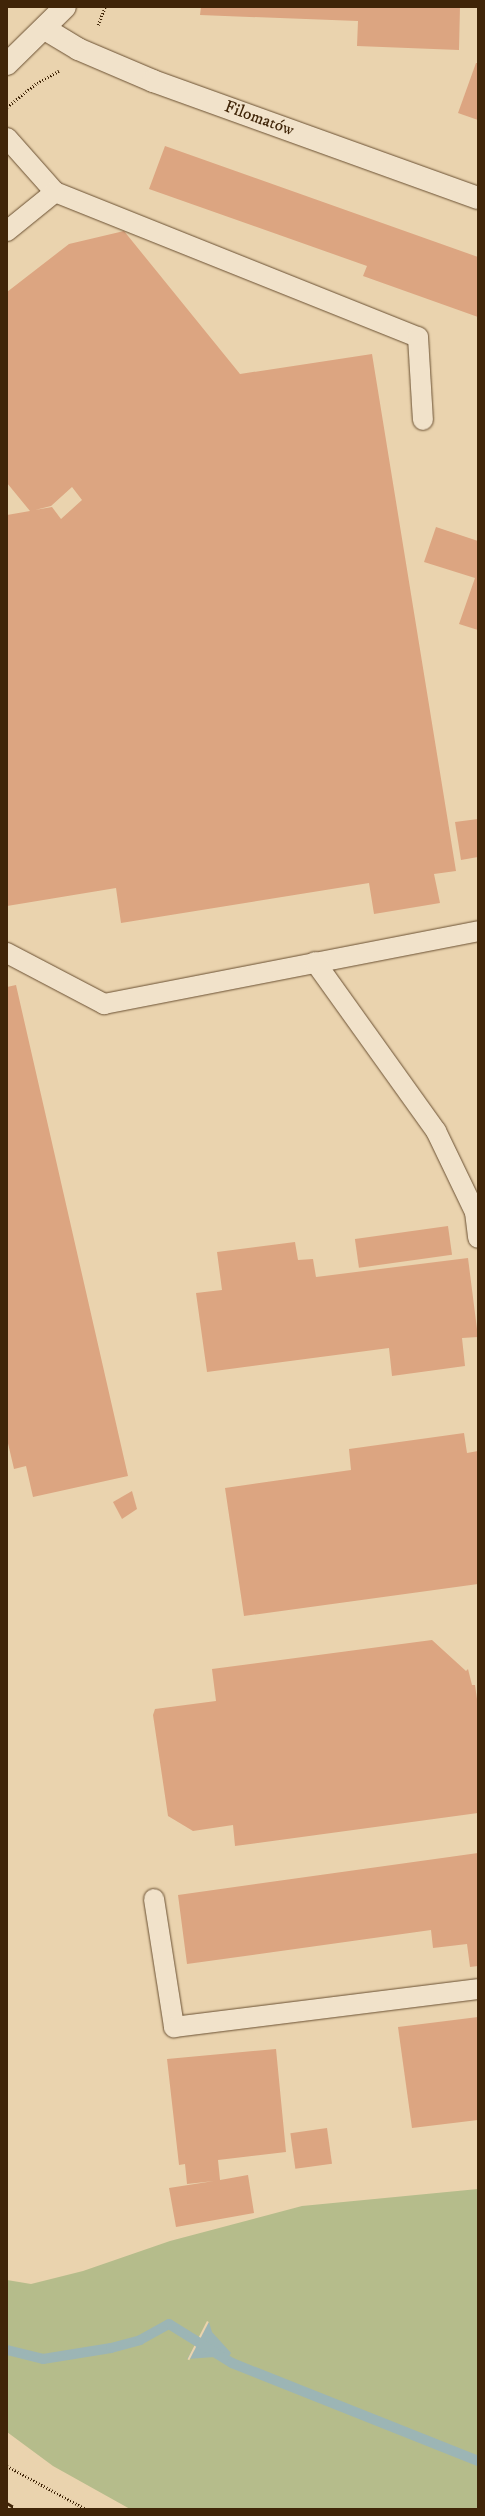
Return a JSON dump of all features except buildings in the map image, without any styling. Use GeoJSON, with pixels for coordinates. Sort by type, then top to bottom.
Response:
{"type":"FeatureCollection","features":[{"type":"Feature","properties":{"kind":"street"},"geometry":{"type":"LineString","coordinates":[[7,64],[45,29],[65,7]]}},
{"type":"Feature","properties":{"kind":"street","name":"Filomatów"},"geometry":{"type":"LineString","coordinates":[[45,29],[78,49],[153,81],[478,198]]}},
{"type":"Feature","properties":{"kind":"lane"},"geometry":{"type":"LineString","coordinates":[[7,138],[55,192],[418,337],[423,420]]}},
{"type":"Feature","properties":{"kind":"lane"},"geometry":{"type":"LineString","coordinates":[[7,231],[55,192]]}},
{"type":"Feature","properties":{"kind":"lane"},"geometry":{"type":"LineString","coordinates":[[7,952],[104,1004],[315,962],[478,932]]}},
{"type":"Feature","properties":{"kind":"lane"},"geometry":{"type":"LineString","coordinates":[[315,962],[436,1131],[475,1212],[478,1238]]}},
{"type":"Feature","properties":{"kind":"lane"},"geometry":{"type":"LineString","coordinates":[[154,1899],[174,2027],[478,1989]]}},
{"type":"Feature","properties":{"kind":"path"},"geometry":{"type":"LineString","coordinates":[[97,28],[105,7]]}},
{"type":"Feature","properties":{"kind":"path"},"geometry":{"type":"LineString","coordinates":[[7,107],[37,83],[50,78],[66,66]]}},
{"type":"Feature","properties":{"kind":"path"},"geometry":{"type":"LineString","coordinates":[[7,2466],[86,2509]]}},
{"type":"Feature","properties":{"kind":"green space"},"geometry":{"type":"Polygon","coordinates":[[[478,2189],[478,2509],[130,2509],[53,2466],[7,2432],[7,2280],[31,2284],[83,2271],[170,2241],[302,2206],[478,2189]]]}},
{"type":"Feature","properties":{"kind":"water"},"geometry":{"type":"Polygon","coordinates":[[[209,2322],[212,2332],[231,2353],[225,2363],[215,2357],[187,2359],[209,2322]]]}},
{"type":"Feature","properties":{"kind":"pier"},"geometry":{"type":"Polygon","coordinates":[[[207,2321],[209,2322],[189,2360],[187,2359],[207,2321]]]}},
{"type":"Feature","properties":{"kind":"waterway"},"geometry":{"type":"LineString","coordinates":[[7,2350],[43,2359],[111,2348],[140,2340],[169,2324],[232,2363],[478,2461]]}},
{"type":"Feature","properties":{"kind":"railway"},"geometry":{"type":"LineString","coordinates":[[7,2503],[17,2509]]}}]}
